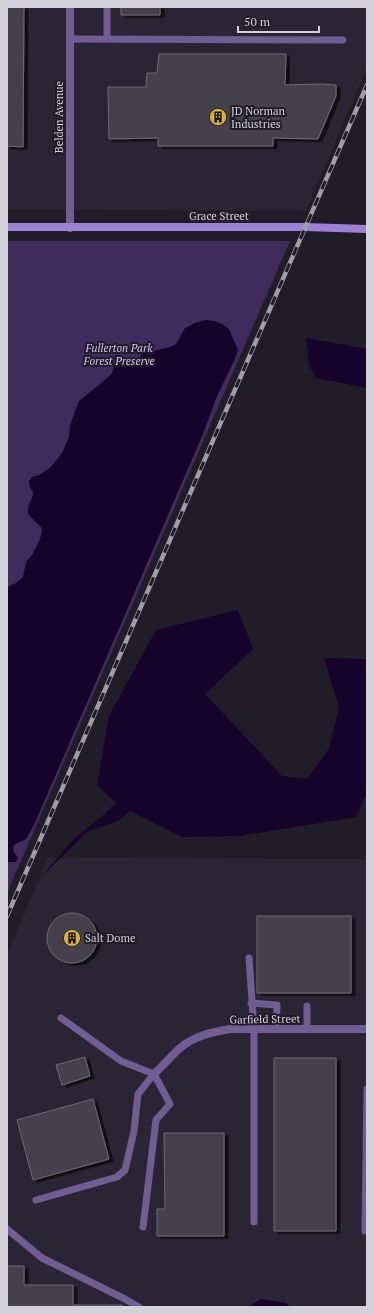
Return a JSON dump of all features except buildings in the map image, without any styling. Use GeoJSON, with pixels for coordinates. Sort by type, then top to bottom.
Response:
{"type":"FeatureCollection","features":[{"type":"Feature","properties":{"kind":"street","name":"Belden Avenue"},"geometry":{"type":"LineString","coordinates":[[70,7],[70,228]]}},
{"type":"Feature","properties":{"kind":"street","name":"Grace Street"},"geometry":{"type":"LineString","coordinates":[[7,227],[305,227],[367,229]]}},
{"type":"Feature","properties":{"kind":"street","name":"Garfield Street"},"geometry":{"type":"LineString","coordinates":[[154,1074],[180,1048],[189,1042],[215,1032],[230,1029],[367,1029]]}},
{"type":"Feature","properties":{"kind":"lane"},"geometry":{"type":"LineString","coordinates":[[107,7],[107,39]]}},
{"type":"Feature","properties":{"kind":"lane"},"geometry":{"type":"LineString","coordinates":[[70,39],[343,40]]}},
{"type":"Feature","properties":{"kind":"lane"},"geometry":{"type":"LineString","coordinates":[[249,958],[254,1029],[254,1222]]}},
{"type":"Feature","properties":{"kind":"lane"},"geometry":{"type":"LineString","coordinates":[[251,1003],[277,1005],[276,1029]]}},
{"type":"Feature","properties":{"kind":"lane"},"geometry":{"type":"LineString","coordinates":[[307,1006],[307,1029]]}},
{"type":"Feature","properties":{"kind":"lane"},"geometry":{"type":"LineString","coordinates":[[61,1018],[121,1061],[154,1074],[170,1104],[156,1120],[143,1227]]}},
{"type":"Feature","properties":{"kind":"lane"},"geometry":{"type":"LineString","coordinates":[[36,1200],[117,1177],[125,1170],[134,1131],[138,1094],[154,1074]]}},
{"type":"Feature","properties":{"kind":"lane"},"geometry":{"type":"LineString","coordinates":[[365,1231],[367,1089]]}},
{"type":"Feature","properties":{"kind":"lane"},"geometry":{"type":"LineString","coordinates":[[7,1229],[42,1258],[139,1307]]}},
{"type":"Feature","properties":{"kind":"shaded area"},"geometry":{"type":"Polygon","coordinates":[[[7,7],[367,7],[367,68],[306,211],[7,210],[7,7]]]}},
{"type":"Feature","properties":{"kind":"shaded area"},"geometry":{"type":"Polygon","coordinates":[[[206,320],[222,324],[229,329],[238,350],[234,361],[217,396],[203,434],[34,825],[26,839],[14,845],[13,851],[18,858],[16,862],[7,862],[7,587],[16,583],[23,577],[26,562],[32,555],[40,539],[42,530],[41,527],[28,514],[28,507],[33,492],[30,488],[29,481],[32,477],[39,475],[50,468],[62,453],[69,437],[70,425],[79,401],[105,380],[112,373],[117,364],[123,364],[128,367],[135,365],[139,361],[141,354],[170,347],[176,344],[185,328],[206,320]]]}},
{"type":"Feature","properties":{"kind":"shaded area"},"geometry":{"type":"Polygon","coordinates":[[[306,338],[367,349],[367,388],[316,378],[309,365],[306,338]]]}},
{"type":"Feature","properties":{"kind":"shaded area"},"geometry":{"type":"Polygon","coordinates":[[[238,610],[253,649],[205,694],[282,776],[307,779],[329,749],[339,707],[324,658],[367,659],[367,793],[356,817],[240,836],[182,837],[130,811],[120,820],[87,832],[39,879],[75,838],[116,803],[97,785],[109,716],[156,630],[238,610]]]}},
{"type":"Feature","properties":{"kind":"shaded area"},"geometry":{"type":"Polygon","coordinates":[[[48,858],[367,859],[367,1307],[7,1307],[7,954],[48,858]]]}},
{"type":"Feature","properties":{"kind":"shaded area"},"geometry":{"type":"Polygon","coordinates":[[[261,1299],[286,1303],[291,1307],[248,1307],[261,1299]]]}},
{"type":"Feature","properties":{"kind":"green space","name":"Fullerton Park Forest Preserve"},"geometry":{"type":"Polygon","coordinates":[[[7,241],[290,241],[7,893],[7,241]]]}},
{"type":"Feature","properties":{"kind":"railway"},"geometry":{"type":"LineString","coordinates":[[7,916],[367,85]]}},
{"type":"Feature","properties":{"kind":"place","name":"JD Norman Industries"},"geometry":{"type":"Point","coordinates":[218,117]}},
{"type":"Feature","properties":{"kind":"place","name":"Salt Dome"},"geometry":{"type":"Point","coordinates":[72,938]}}]}
